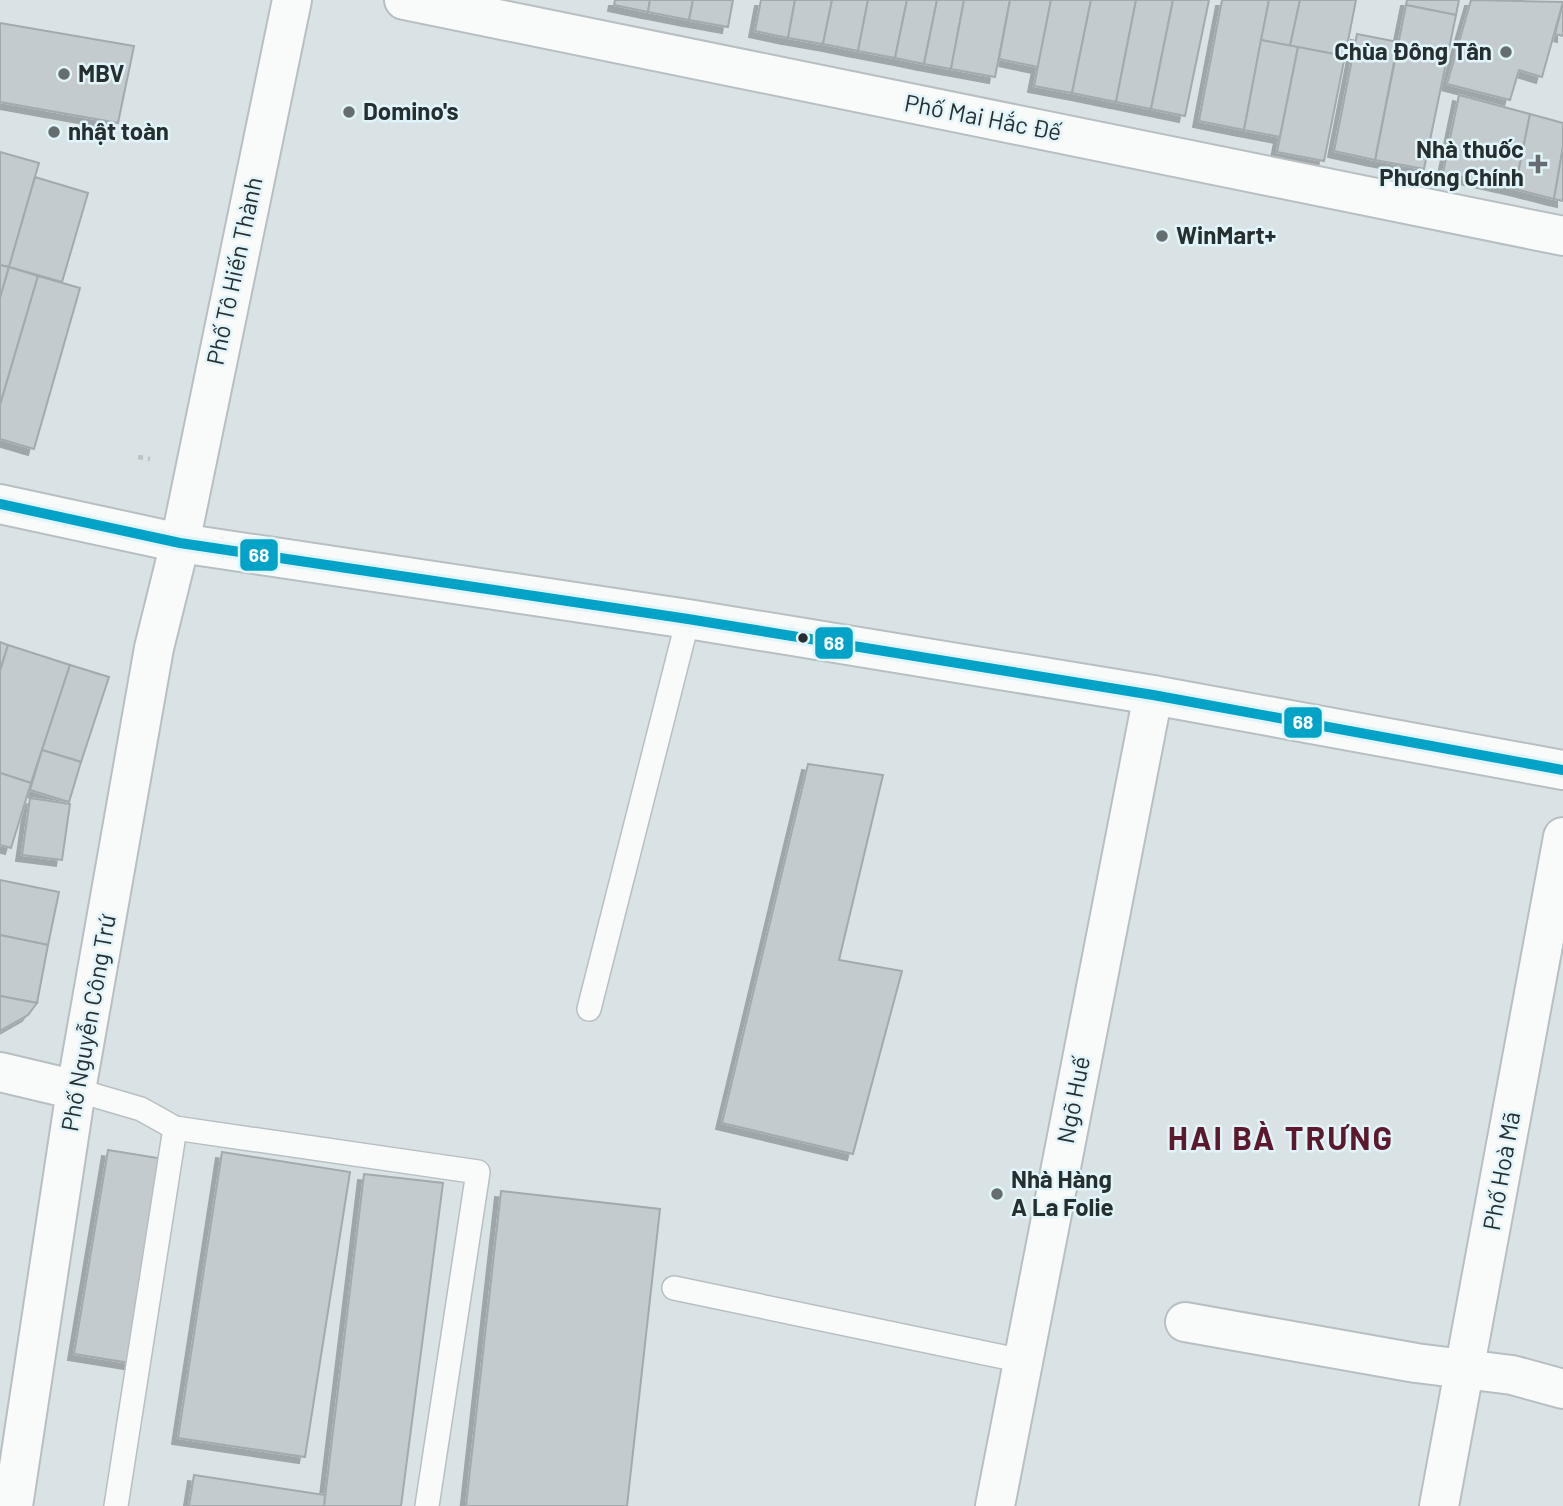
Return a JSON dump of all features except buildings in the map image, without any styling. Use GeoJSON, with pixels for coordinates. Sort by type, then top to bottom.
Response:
{"type":"FeatureCollection","features":[{"type":"Feature","properties":{"kind":"street","name":"Phố Tô Hiến Thành"},"geometry":{"type":"LineString","coordinates":[[180,543],[292,0]]}},
{"type":"Feature","properties":{"kind":"street","name":"Phố Mai Hắc Đế"},"geometry":{"type":"LineString","coordinates":[[404,0],[1563,236]]}},
{"type":"Feature","properties":{"kind":"street"},"geometry":{"type":"LineString","coordinates":[[0,504],[180,543],[688,619],[1153,695],[1563,770]]}},
{"type":"Feature","properties":{"kind":"street","name":"Phố Nguyễn Công Trứ"},"geometry":{"type":"LineString","coordinates":[[13,1506],[76,1090],[154,648],[180,543]]}},
{"type":"Feature","properties":{"kind":"street","name":"Ngõ Huế"},"geometry":{"type":"LineString","coordinates":[[995,1506],[1153,695]]}},
{"type":"Feature","properties":{"kind":"street","name":"Phố Hoà Mã"},"geometry":{"type":"LineString","coordinates":[[1439,1506],[1563,837]]}},
{"type":"Feature","properties":{"kind":"street"},"geometry":{"type":"LineString","coordinates":[[0,1072],[76,1090]]}},
{"type":"Feature","properties":{"kind":"street"},"geometry":{"type":"LineString","coordinates":[[1185,1322],[1416,1363],[1512,1375],[1563,1389]]}},
{"type":"Feature","properties":{"kind":"lane"},"geometry":{"type":"LineString","coordinates":[[589,1009],[688,619]]}},
{"type":"Feature","properties":{"kind":"lane"},"geometry":{"type":"LineString","coordinates":[[76,1090],[141,1109],[175,1128],[478,1172],[428,1506]]}},
{"type":"Feature","properties":{"kind":"lane"},"geometry":{"type":"LineString","coordinates":[[116,1506],[175,1128]]}},
{"type":"Feature","properties":{"kind":"lane"},"geometry":{"type":"LineString","coordinates":[[674,1288],[1023,1361]]}},
{"type":"Feature","properties":{"kind":"transit line","name":"68"},"geometry":{"type":"LineString","coordinates":[[0,504],[180,543],[688,619],[1153,695],[1563,770]]}},
{"type":"Feature","properties":{"kind":"place","name":"Chùa Đông Tân"},"geometry":{"type":"Point","coordinates":[1506,52]}},
{"type":"Feature","properties":{"kind":"place","name":"MBV"},"geometry":{"type":"Point","coordinates":[64,74]}},
{"type":"Feature","properties":{"kind":"place","name":"Domino's"},"geometry":{"type":"Point","coordinates":[349,112]}},
{"type":"Feature","properties":{"kind":"place","name":"nhật toàn"},"geometry":{"type":"Point","coordinates":[54,132]}},
{"type":"Feature","properties":{"kind":"place","name":"Nhà thuốc Phương Chính"},"geometry":{"type":"Point","coordinates":[1538,164]}},
{"type":"Feature","properties":{"kind":"place","name":"WinMart+"},"geometry":{"type":"Point","coordinates":[1162,236]}},
{"type":"Feature","properties":{"kind":"place","name":"Nhà Hàng A La Folie"},"geometry":{"type":"Point","coordinates":[997,1194]}},
{"type":"Feature","properties":{"kind":"district","name":"HAI BÀ TRƯNG"},"geometry":{"type":"Point","coordinates":[1281,1139]}}]}
